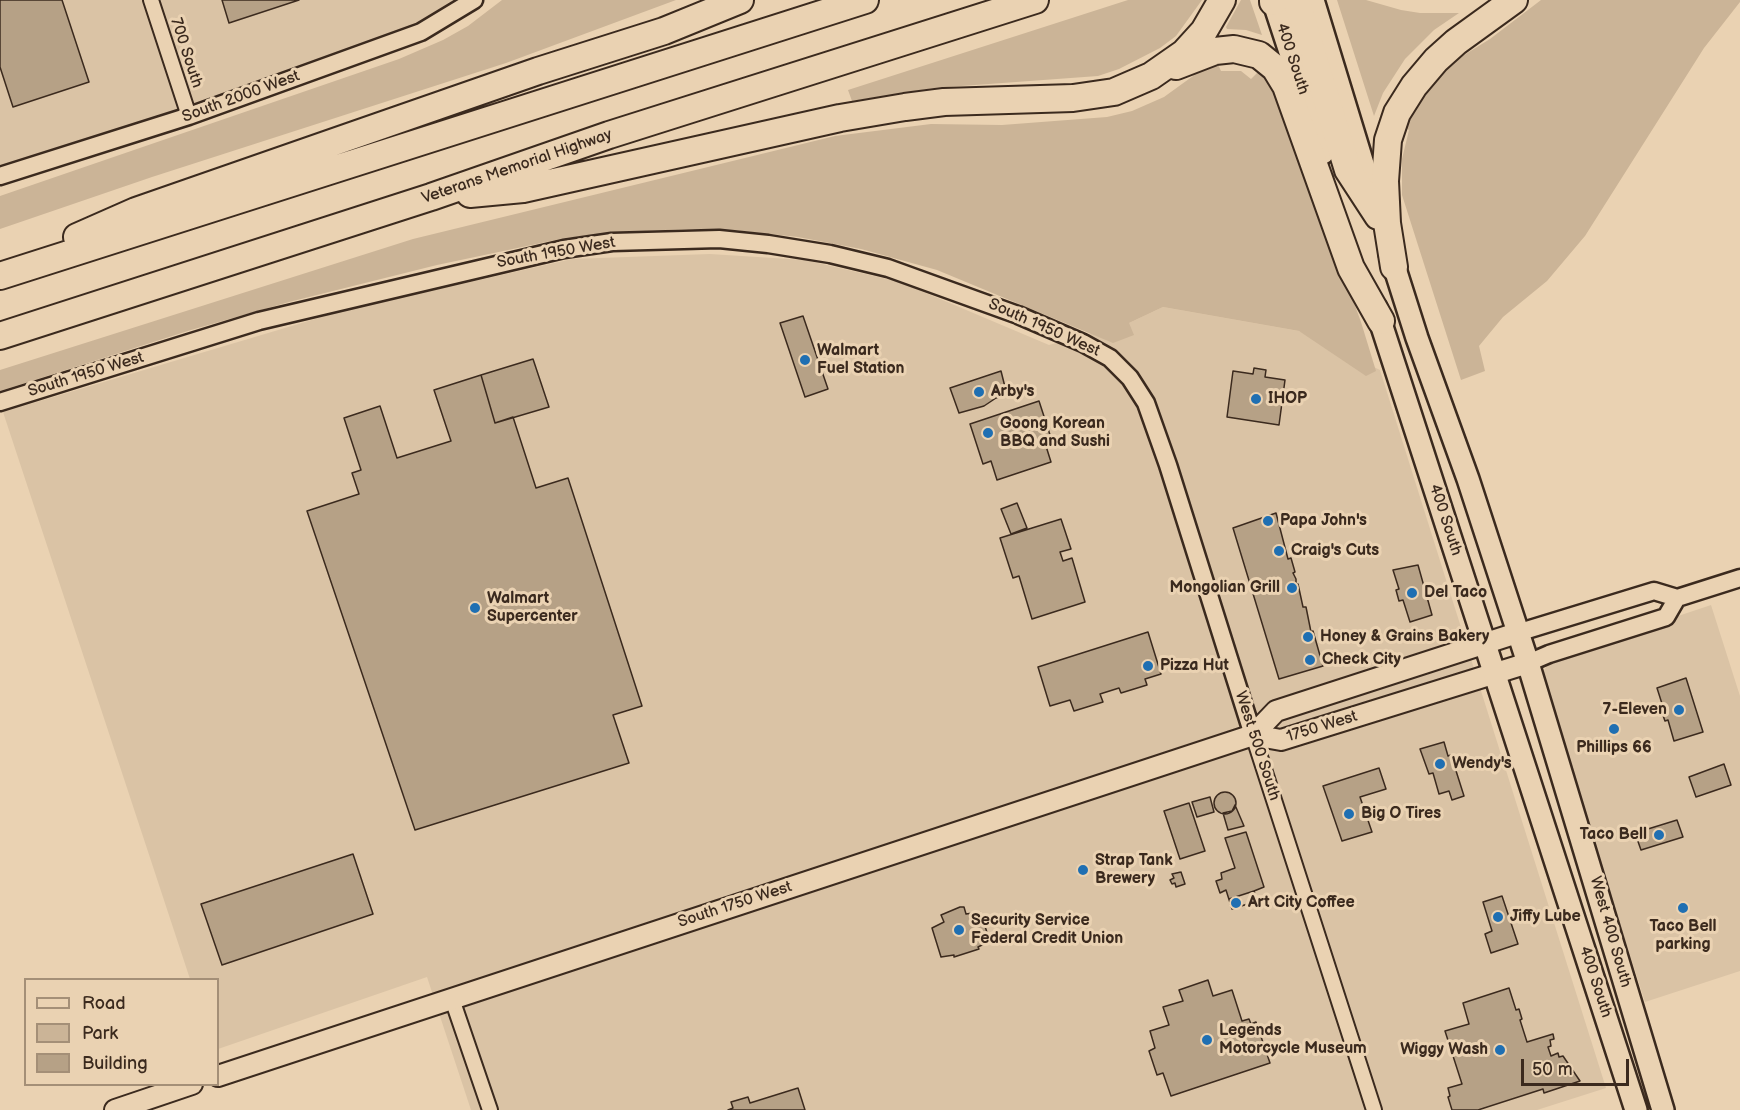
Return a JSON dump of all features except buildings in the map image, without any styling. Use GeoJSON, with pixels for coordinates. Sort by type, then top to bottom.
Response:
{"type":"FeatureCollection","features":[{"type":"Feature","properties":{"kind":"highway"},"geometry":{"type":"LineString","coordinates":[[0,270],[136,211],[538,71],[664,31],[740,0]]}},
{"type":"Feature","properties":{"kind":"highway"},"geometry":{"type":"LineString","coordinates":[[0,276],[865,0]]}},
{"type":"Feature","properties":{"kind":"highway","name":"Veterans Memorial Highway"},"geometry":{"type":"LineString","coordinates":[[0,336],[431,197],[609,135],[1035,0]]}},
{"type":"Feature","properties":{"kind":"highway"},"geometry":{"type":"LineString","coordinates":[[1151,76],[1173,62],[1193,44],[1222,0]]}},
{"type":"Feature","properties":{"kind":"highway"},"geometry":{"type":"LineString","coordinates":[[1394,267],[1387,223],[1385,181],[1388,140],[1397,113],[1414,86],[1436,60],[1456,42],[1514,0]]}},
{"type":"Feature","properties":{"kind":"highway"},"geometry":{"type":"LineString","coordinates":[[1279,1],[1348,170],[1378,216]]}},
{"type":"Feature","properties":{"kind":"highway"},"geometry":{"type":"LineString","coordinates":[[431,197],[523,189],[876,111],[944,102],[1087,97],[1114,92],[1205,54],[1234,48],[1262,56],[1275,68],[1286,86],[1351,268],[1381,321]]}},
{"type":"Feature","properties":{"kind":"main road","name":"400 South"},"geometry":{"type":"LineString","coordinates":[[1313,0],[1394,267],[1468,479],[1590,863]]}},
{"type":"Feature","properties":{"kind":"main road","name":"400 South"},"geometry":{"type":"LineString","coordinates":[[1279,1],[1330,176],[1381,321],[1636,1110]]}},
{"type":"Feature","properties":{"kind":"main road","name":"1750 West"},"geometry":{"type":"LineString","coordinates":[[1253,735],[1276,711],[1517,633]]}},
{"type":"Feature","properties":{"kind":"main road","name":"1750 West"},"geometry":{"type":"LineString","coordinates":[[1253,735],[1281,740],[1528,663]]}},
{"type":"Feature","properties":{"kind":"main road","name":"South 1750 West"},"geometry":{"type":"LineString","coordinates":[[219,1076],[1253,735]]}},
{"type":"Feature","properties":{"kind":"main road","name":"West 400 South"},"geometry":{"type":"LineString","coordinates":[[1590,863],[1630,1001]]}},
{"type":"Feature","properties":{"kind":"main road","name":"400 South"},"geometry":{"type":"LineString","coordinates":[[1630,1001],[1663,1110]]}},
{"type":"Feature","properties":{"kind":"main road"},"geometry":{"type":"LineString","coordinates":[[115,1110],[186,1086]]}},
{"type":"Feature","properties":{"kind":"street","name":"700 South"},"geometry":{"type":"LineString","coordinates":[[151,0],[189,116]]}},
{"type":"Feature","properties":{"kind":"street","name":"South 2000 West"},"geometry":{"type":"LineString","coordinates":[[0,176],[189,116],[421,32],[474,0]]}},
{"type":"Feature","properties":{"kind":"street","name":"South 1950 West"},"geometry":{"type":"LineString","coordinates":[[0,402],[259,321],[544,252],[612,242],[658,240],[719,239],[768,244],[830,254],[888,268],[1018,315],[1083,343],[1110,358]]}},
{"type":"Feature","properties":{"kind":"street","name":"West 500 South"},"geometry":{"type":"LineString","coordinates":[[1110,358],[1130,378],[1146,403],[1374,1110]]}},
{"type":"Feature","properties":{"kind":"street","name":"1750 West"},"geometry":{"type":"LineString","coordinates":[[1517,633],[1654,591],[1677,598],[1740,578]]}},
{"type":"Feature","properties":{"kind":"street","name":"1750 West"},"geometry":{"type":"LineString","coordinates":[[1528,663],[1666,617],[1677,598]]}},
{"type":"Feature","properties":{"kind":"street"},"geometry":{"type":"LineString","coordinates":[[452,999],[490,1110]]}},
{"type":"Feature","properties":{"kind":"shaded area"},"geometry":{"type":"Polygon","coordinates":[[[0,0],[474,0],[421,32],[0,175],[0,0]]]}},
{"type":"Feature","properties":{"kind":"shaded area"},"geometry":{"type":"Polygon","coordinates":[[[710,254],[805,260],[900,282],[1049,345],[1129,323],[1163,307],[1299,331],[1380,370],[1606,1088],[1537,1110],[471,1110],[427,977],[219,1049],[219,978],[190,978],[3,412],[342,311],[572,259],[710,254]]]}},
{"type":"Feature","properties":{"kind":"shaded area"},"geometry":{"type":"Polygon","coordinates":[[[1711,605],[1740,696],[1740,971],[1645,1002],[1542,681],[1543,672],[1552,658],[1711,605]]]}},
{"type":"Feature","properties":{"kind":"green space"},"geometry":{"type":"Polygon","coordinates":[[[502,0],[676,0],[506,63],[152,177],[0,229],[0,196],[399,59],[443,40],[468,26],[502,0]]]}},
{"type":"Feature","properties":{"kind":"green space"},"geometry":{"type":"Polygon","coordinates":[[[1128,0],[1202,0],[1176,36],[1160,48],[1119,69],[1098,76],[934,88],[852,101],[848,90],[1128,0]]]}},
{"type":"Feature","properties":{"kind":"green space"},"geometry":{"type":"Polygon","coordinates":[[[1241,0],[1250,0],[1262,35],[1246,30],[1227,29],[1241,0]]]}},
{"type":"Feature","properties":{"kind":"green space"},"geometry":{"type":"Polygon","coordinates":[[[1337,0],[1366,0],[1420,13],[1459,13],[1434,30],[1405,59],[1383,93],[1374,116],[1337,0]]]}},
{"type":"Feature","properties":{"kind":"green space"},"geometry":{"type":"Polygon","coordinates":[[[1541,0],[1740,0],[1740,2],[1704,48],[1585,236],[1547,281],[1503,317],[1479,346],[1485,371],[1461,380],[1402,195],[1402,159],[1409,130],[1404,127],[1411,110],[1435,73],[1490,39],[1541,0]]]}},
{"type":"Feature","properties":{"kind":"green space"},"geometry":{"type":"Polygon","coordinates":[[[1214,56],[1221,71],[1241,71],[1251,79],[1260,70],[1269,80],[1297,147],[1361,322],[1376,371],[1366,376],[1299,331],[1163,307],[1129,323],[1134,335],[1113,343],[937,270],[861,249],[798,237],[733,230],[682,229],[565,238],[437,265],[289,302],[191,330],[0,391],[0,370],[413,239],[835,136],[931,124],[1002,125],[1107,117],[1132,111],[1164,97],[1193,76],[1204,61],[1214,56]]]}},
{"type":"Feature","properties":{"kind":"place","name":"Walmart Fuel Station"},"geometry":{"type":"Point","coordinates":[805,360]}},
{"type":"Feature","properties":{"kind":"place","name":"Arby's"},"geometry":{"type":"Point","coordinates":[979,392]}},
{"type":"Feature","properties":{"kind":"place","name":"IHOP"},"geometry":{"type":"Point","coordinates":[1256,399]}},
{"type":"Feature","properties":{"kind":"place","name":"Goong Korean BBQ and Sushi"},"geometry":{"type":"Point","coordinates":[988,433]}},
{"type":"Feature","properties":{"kind":"place","name":"Papa John's"},"geometry":{"type":"Point","coordinates":[1268,521]}},
{"type":"Feature","properties":{"kind":"place","name":"Craig's Cuts"},"geometry":{"type":"Point","coordinates":[1279,551]}},
{"type":"Feature","properties":{"kind":"place","name":"Mongolian Grill"},"geometry":{"type":"Point","coordinates":[1292,588]}},
{"type":"Feature","properties":{"kind":"place","name":"Del Taco"},"geometry":{"type":"Point","coordinates":[1412,593]}},
{"type":"Feature","properties":{"kind":"place","name":"Walmart Supercenter"},"geometry":{"type":"Point","coordinates":[475,608]}},
{"type":"Feature","properties":{"kind":"place","name":"Honey & Grains Bakery"},"geometry":{"type":"Point","coordinates":[1308,637]}},
{"type":"Feature","properties":{"kind":"place","name":"Check City"},"geometry":{"type":"Point","coordinates":[1310,660]}},
{"type":"Feature","properties":{"kind":"place","name":"Pizza Hut"},"geometry":{"type":"Point","coordinates":[1148,666]}},
{"type":"Feature","properties":{"kind":"place","name":"7-Eleven"},"geometry":{"type":"Point","coordinates":[1679,710]}},
{"type":"Feature","properties":{"kind":"place","name":"Phillips 66"},"geometry":{"type":"Point","coordinates":[1614,729]}},
{"type":"Feature","properties":{"kind":"place","name":"Wendy's"},"geometry":{"type":"Point","coordinates":[1440,764]}},
{"type":"Feature","properties":{"kind":"place","name":"Big O Tires"},"geometry":{"type":"Point","coordinates":[1349,814]}},
{"type":"Feature","properties":{"kind":"place","name":"Taco Bell"},"geometry":{"type":"Point","coordinates":[1659,835]}},
{"type":"Feature","properties":{"kind":"place","name":"Strap Tank Brewery"},"geometry":{"type":"Point","coordinates":[1083,870]}},
{"type":"Feature","properties":{"kind":"place","name":"Art City Coffee"},"geometry":{"type":"Point","coordinates":[1236,903]}},
{"type":"Feature","properties":{"kind":"place","name":"Taco Bell parking"},"geometry":{"type":"Point","coordinates":[1683,908]}},
{"type":"Feature","properties":{"kind":"place","name":"Jiffy Lube"},"geometry":{"type":"Point","coordinates":[1498,917]}},
{"type":"Feature","properties":{"kind":"place","name":"Security Service Federal Credit Union"},"geometry":{"type":"Point","coordinates":[959,930]}},
{"type":"Feature","properties":{"kind":"place","name":"Legends Motorcycle Museum"},"geometry":{"type":"Point","coordinates":[1207,1040]}},
{"type":"Feature","properties":{"kind":"place","name":"Wiggy Wash"},"geometry":{"type":"Point","coordinates":[1500,1050]}}]}
